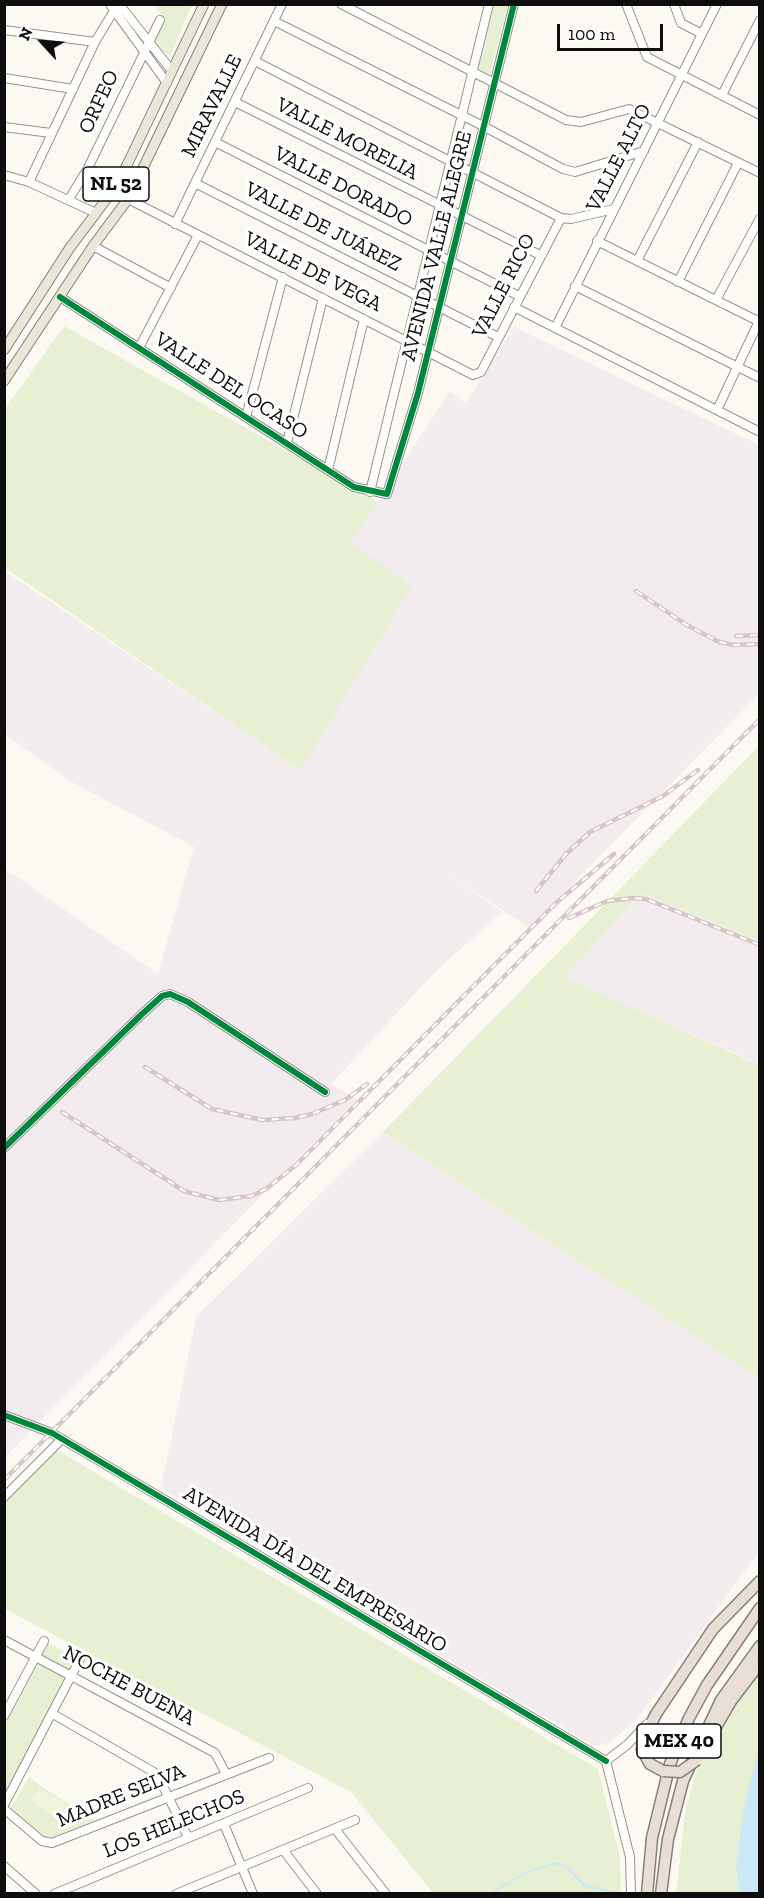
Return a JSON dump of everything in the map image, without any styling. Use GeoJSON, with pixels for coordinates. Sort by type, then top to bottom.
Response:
{"type":"FeatureCollection","features":[{"type":"Feature","properties":{"kind":"highway"},"geometry":{"type":"LineString","coordinates":[[759,1581],[713,1629],[656,1714],[643,1740],[642,1751],[651,1765],[668,1773],[686,1770],[697,1760],[719,1720],[759,1663]]}},
{"type":"Feature","properties":{"kind":"highway","name":"MEX 40"},"geometry":{"type":"LineString","coordinates":[[647,1893],[652,1838],[662,1791],[674,1755],[707,1685],[759,1608]]}},
{"type":"Feature","properties":{"kind":"highway","name":"MEX 40"},"geometry":{"type":"LineString","coordinates":[[661,1893],[668,1839],[683,1781],[721,1700],[759,1646]]}},
{"type":"Feature","properties":{"kind":"main road","name":"NL 52"},"geometry":{"type":"LineString","coordinates":[[4,350],[127,165],[204,4]]}},
{"type":"Feature","properties":{"kind":"main road","name":"NL 52"},"geometry":{"type":"LineString","coordinates":[[4,381],[93,246],[128,199],[222,4]]}},
{"type":"Feature","properties":{"kind":"street","name":"MIRAVALLE"},"geometry":{"type":"LineString","coordinates":[[175,224],[282,4]]}},
{"type":"Feature","properties":{"kind":"street"},"geometry":{"type":"LineString","coordinates":[[341,4],[571,122],[581,122],[629,109],[658,121],[759,173]]}},
{"type":"Feature","properties":{"kind":"street","name":"AVENIDA VALLE ALEGRE"},"geometry":{"type":"LineString","coordinates":[[370,492],[489,4]]}},
{"type":"Feature","properties":{"kind":"street","name":"AVENIDA VALLE ALEGRE"},"geometry":{"type":"LineString","coordinates":[[387,494],[405,442],[514,4]]}},
{"type":"Feature","properties":{"kind":"street"},"geometry":{"type":"LineString","coordinates":[[626,4],[647,57],[759,115]]}},
{"type":"Feature","properties":{"kind":"street"},"geometry":{"type":"LineString","coordinates":[[674,4],[681,23],[702,34]]}},
{"type":"Feature","properties":{"kind":"street","name":"VALLE ALTO"},"geometry":{"type":"LineString","coordinates":[[555,328],[717,4]]}},
{"type":"Feature","properties":{"kind":"street"},"geometry":{"type":"LineString","coordinates":[[115,6],[149,40],[172,70]]}},
{"type":"Feature","properties":{"kind":"street"},"geometry":{"type":"LineString","coordinates":[[29,182],[95,42],[115,6]]}},
{"type":"Feature","properties":{"kind":"street"},"geometry":{"type":"LineString","coordinates":[[115,6],[167,83]]}},
{"type":"Feature","properties":{"kind":"street","name":"ORFEO"},"geometry":{"type":"LineString","coordinates":[[69,199],[88,168],[160,20]]}},
{"type":"Feature","properties":{"kind":"street"},"geometry":{"type":"LineString","coordinates":[[722,95],[759,20]]}},
{"type":"Feature","properties":{"kind":"street"},"geometry":{"type":"LineString","coordinates":[[274,21],[569,172],[644,151]]}},
{"type":"Feature","properties":{"kind":"street"},"geometry":{"type":"LineString","coordinates":[[4,30],[95,42]]}},
{"type":"Feature","properties":{"kind":"street"},"geometry":{"type":"LineString","coordinates":[[255,61],[561,218],[571,219],[614,208]]}},
{"type":"Feature","properties":{"kind":"street"},"geometry":{"type":"LineString","coordinates":[[4,78],[73,88]]}},
{"type":"Feature","properties":{"kind":"street","name":"VALLE MORELIA"},"geometry":{"type":"LineString","coordinates":[[235,102],[438,206],[540,255]]}},
{"type":"Feature","properties":{"kind":"street"},"geometry":{"type":"LineString","coordinates":[[4,127],[51,133]]}},
{"type":"Feature","properties":{"kind":"street","name":"VALLE DORADO"},"geometry":{"type":"LineString","coordinates":[[215,142],[519,296]]}},
{"type":"Feature","properties":{"kind":"street"},"geometry":{"type":"LineString","coordinates":[[637,261],[698,142]]}},
{"type":"Feature","properties":{"kind":"street"},"geometry":{"type":"LineString","coordinates":[[678,282],[738,163]]}},
{"type":"Feature","properties":{"kind":"street"},"geometry":{"type":"LineString","coordinates":[[4,175],[29,182],[96,213]]}},
{"type":"Feature","properties":{"kind":"street","name":"VALLE DE JUÁREZ"},"geometry":{"type":"LineString","coordinates":[[195,183],[498,337]]}},
{"type":"Feature","properties":{"kind":"street","name":"VALLE DE VEGA"},"geometry":{"type":"LineString","coordinates":[[128,199],[406,339],[470,374],[481,372]]}},
{"type":"Feature","properties":{"kind":"street","name":"VALLE RICO"},"geometry":{"type":"LineString","coordinates":[[481,372],[561,218]]}},
{"type":"Feature","properties":{"kind":"street"},"geometry":{"type":"LineString","coordinates":[[716,300],[759,218]]}},
{"type":"Feature","properties":{"kind":"street"},"geometry":{"type":"LineString","coordinates":[[140,346],[198,235]]}},
{"type":"Feature","properties":{"kind":"street"},"geometry":{"type":"LineString","coordinates":[[597,241],[759,321],[717,410]]}},
{"type":"Feature","properties":{"kind":"street"},"geometry":{"type":"LineString","coordinates":[[93,246],[171,288]]}},
{"type":"Feature","properties":{"kind":"street"},"geometry":{"type":"LineString","coordinates":[[246,417],[283,277]]}},
{"type":"Feature","properties":{"kind":"street"},"geometry":{"type":"LineString","coordinates":[[575,286],[759,378]]}},
{"type":"Feature","properties":{"kind":"street","name":"VALLE DEL OCASO"},"geometry":{"type":"LineString","coordinates":[[60,297],[140,346],[354,487],[387,494]]}},
{"type":"Feature","properties":{"kind":"street"},"geometry":{"type":"LineString","coordinates":[[287,443],[323,298]]}},
{"type":"Feature","properties":{"kind":"street"},"geometry":{"type":"LineString","coordinates":[[513,307],[759,432]]}},
{"type":"Feature","properties":{"kind":"street"},"geometry":{"type":"LineString","coordinates":[[328,470],[364,319]]}},
{"type":"Feature","properties":{"kind":"street"},"geometry":{"type":"LineString","coordinates":[[4,1148],[141,1015],[162,996],[170,994],[188,1002],[325,1092]]}},
{"type":"Feature","properties":{"kind":"street","name":"AVENIDA DÍA DEL EMPRESARIO"},"geometry":{"type":"LineString","coordinates":[[4,1415],[63,1439],[606,1761]]}},
{"type":"Feature","properties":{"kind":"street"},"geometry":{"type":"LineString","coordinates":[[4,1497],[63,1439]]}},
{"type":"Feature","properties":{"kind":"street","name":"NOCHE BUENA"},"geometry":{"type":"LineString","coordinates":[[4,1640],[215,1753],[226,1774]]}},
{"type":"Feature","properties":{"kind":"street"},"geometry":{"type":"LineString","coordinates":[[4,1716],[44,1641]]}},
{"type":"Feature","properties":{"kind":"street"},"geometry":{"type":"LineString","coordinates":[[4,1807],[80,1659]]}},
{"type":"Feature","properties":{"kind":"street"},"geometry":{"type":"LineString","coordinates":[[53,1714],[152,1770],[161,1779],[188,1837]]}},
{"type":"Feature","properties":{"kind":"street"},"geometry":{"type":"LineString","coordinates":[[631,1893],[630,1857],[606,1761],[627,1746],[656,1714]]}},
{"type":"Feature","properties":{"kind":"street","name":"MADRE SELVA"},"geometry":{"type":"LineString","coordinates":[[4,1807],[42,1841],[52,1842],[269,1758]]}},
{"type":"Feature","properties":{"kind":"street","name":"LOS HELECHOS"},"geometry":{"type":"LineString","coordinates":[[54,1893],[308,1788]]}},
{"type":"Feature","properties":{"kind":"street"},"geometry":{"type":"LineString","coordinates":[[176,1893],[192,1890],[355,1820]]}},
{"type":"Feature","properties":{"kind":"street"},"geometry":{"type":"LineString","coordinates":[[224,1824],[253,1893]]}},
{"type":"Feature","properties":{"kind":"street"},"geometry":{"type":"LineString","coordinates":[[335,1829],[386,1893]]}},
{"type":"Feature","properties":{"kind":"street"},"geometry":{"type":"LineString","coordinates":[[284,1851],[317,1893]]}},
{"type":"Feature","properties":{"kind":"street"},"geometry":{"type":"LineString","coordinates":[[4,1866],[36,1893]]}},
{"type":"Feature","properties":{"kind":"shaded area"},"geometry":{"type":"Polygon","coordinates":[[[514,327],[759,445],[759,694],[529,928],[440,868],[502,912],[437,970],[331,1084],[357,1099],[5,1457],[5,869],[158,974],[194,847],[68,780],[5,734],[5,571],[300,770],[351,543],[450,391],[466,403],[514,327]]]}},
{"type":"Feature","properties":{"kind":"shaded area"},"geometry":{"type":"Polygon","coordinates":[[[641,893],[759,941],[759,1064],[563,977],[641,893]]]}},
{"type":"Feature","properties":{"kind":"shaded area"},"geometry":{"type":"Polygon","coordinates":[[[383,1132],[759,1379],[759,1551],[638,1718],[609,1743],[594,1746],[161,1488],[196,1317],[383,1132]]]}},
{"type":"Feature","properties":{"kind":"green space"},"geometry":{"type":"Polygon","coordinates":[[[154,5],[192,5],[170,56],[154,43],[163,17],[154,5]]]}},
{"type":"Feature","properties":{"kind":"green space"},"geometry":{"type":"Polygon","coordinates":[[[492,5],[508,5],[490,74],[477,68],[492,5]]]}},
{"type":"Feature","properties":{"kind":"green space"},"geometry":{"type":"Polygon","coordinates":[[[64,326],[378,502],[351,543],[412,586],[300,770],[5,568],[5,409],[64,326]]]}},
{"type":"Feature","properties":{"kind":"green space"},"geometry":{"type":"Polygon","coordinates":[[[759,746],[759,941],[641,893],[564,977],[759,1065],[759,1379],[383,1132],[759,746]]]}},
{"type":"Feature","properties":{"kind":"green space"},"geometry":{"type":"Polygon","coordinates":[[[57,1450],[598,1769],[620,1857],[621,1893],[433,1893],[351,1792],[5,1609],[5,1502],[57,1450]]]}},
{"type":"Feature","properties":{"kind":"green space"},"geometry":{"type":"Polygon","coordinates":[[[44,1641],[80,1659],[5,1805],[5,1716],[44,1641]]]}},
{"type":"Feature","properties":{"kind":"green space"},"geometry":{"type":"Polygon","coordinates":[[[759,1661],[759,1893],[676,1894],[686,1806],[703,1753],[722,1716],[759,1661]]]}},
{"type":"Feature","properties":{"kind":"green space"},"geometry":{"type":"Polygon","coordinates":[[[29,1777],[95,1820],[47,1839],[11,1808],[29,1777]]]}},
{"type":"Feature","properties":{"kind":"green space"},"geometry":{"type":"Polygon","coordinates":[[[39,1788],[66,1804],[57,1818],[31,1801],[39,1788]]]}},
{"type":"Feature","properties":{"kind":"water"},"geometry":{"type":"Polygon","coordinates":[[[759,1750],[759,1893],[740,1893],[736,1866],[745,1801],[759,1750]]]}},
{"type":"Feature","properties":{"kind":"waterway"},"geometry":{"type":"LineString","coordinates":[[490,1894],[527,1872],[556,1863],[566,1866],[585,1886],[623,1894]]}},
{"type":"Feature","properties":{"kind":"railway"},"geometry":{"type":"LineString","coordinates":[[636,591],[685,624],[719,642],[734,645],[760,644]]}},
{"type":"Feature","properties":{"kind":"railway"},"geometry":{"type":"LineString","coordinates":[[736,636],[760,635]]}},
{"type":"Feature","properties":{"kind":"railway"},"geometry":{"type":"LineString","coordinates":[[4,1480],[760,719]]}},
{"type":"Feature","properties":{"kind":"railway"},"geometry":{"type":"LineString","coordinates":[[536,891],[566,854],[590,832],[663,796],[698,770]]}},
{"type":"Feature","properties":{"kind":"railway"},"geometry":{"type":"LineString","coordinates":[[62,1112],[184,1191],[219,1200],[251,1196],[266,1189],[295,1166],[557,902],[614,854]]}},
{"type":"Feature","properties":{"kind":"railway"},"geometry":{"type":"LineString","coordinates":[[569,918],[607,901],[646,899],[760,945]]}},
{"type":"Feature","properties":{"kind":"railway"},"geometry":{"type":"LineString","coordinates":[[145,1067],[212,1109],[262,1120],[295,1118],[312,1114],[345,1100],[367,1084]]}},
{"type":"Feature","properties":{"kind":"cycle path"},"geometry":{"type":"LineString","coordinates":[[60,297],[354,487],[387,494],[418,393],[514,4]]}},
{"type":"Feature","properties":{"kind":"cycle path"},"geometry":{"type":"LineString","coordinates":[[4,1148],[141,1015],[162,996],[170,994],[188,1002],[325,1092]]}},
{"type":"Feature","properties":{"kind":"cycle path"},"geometry":{"type":"LineString","coordinates":[[4,1415],[52,1433],[606,1761]]}}]}
